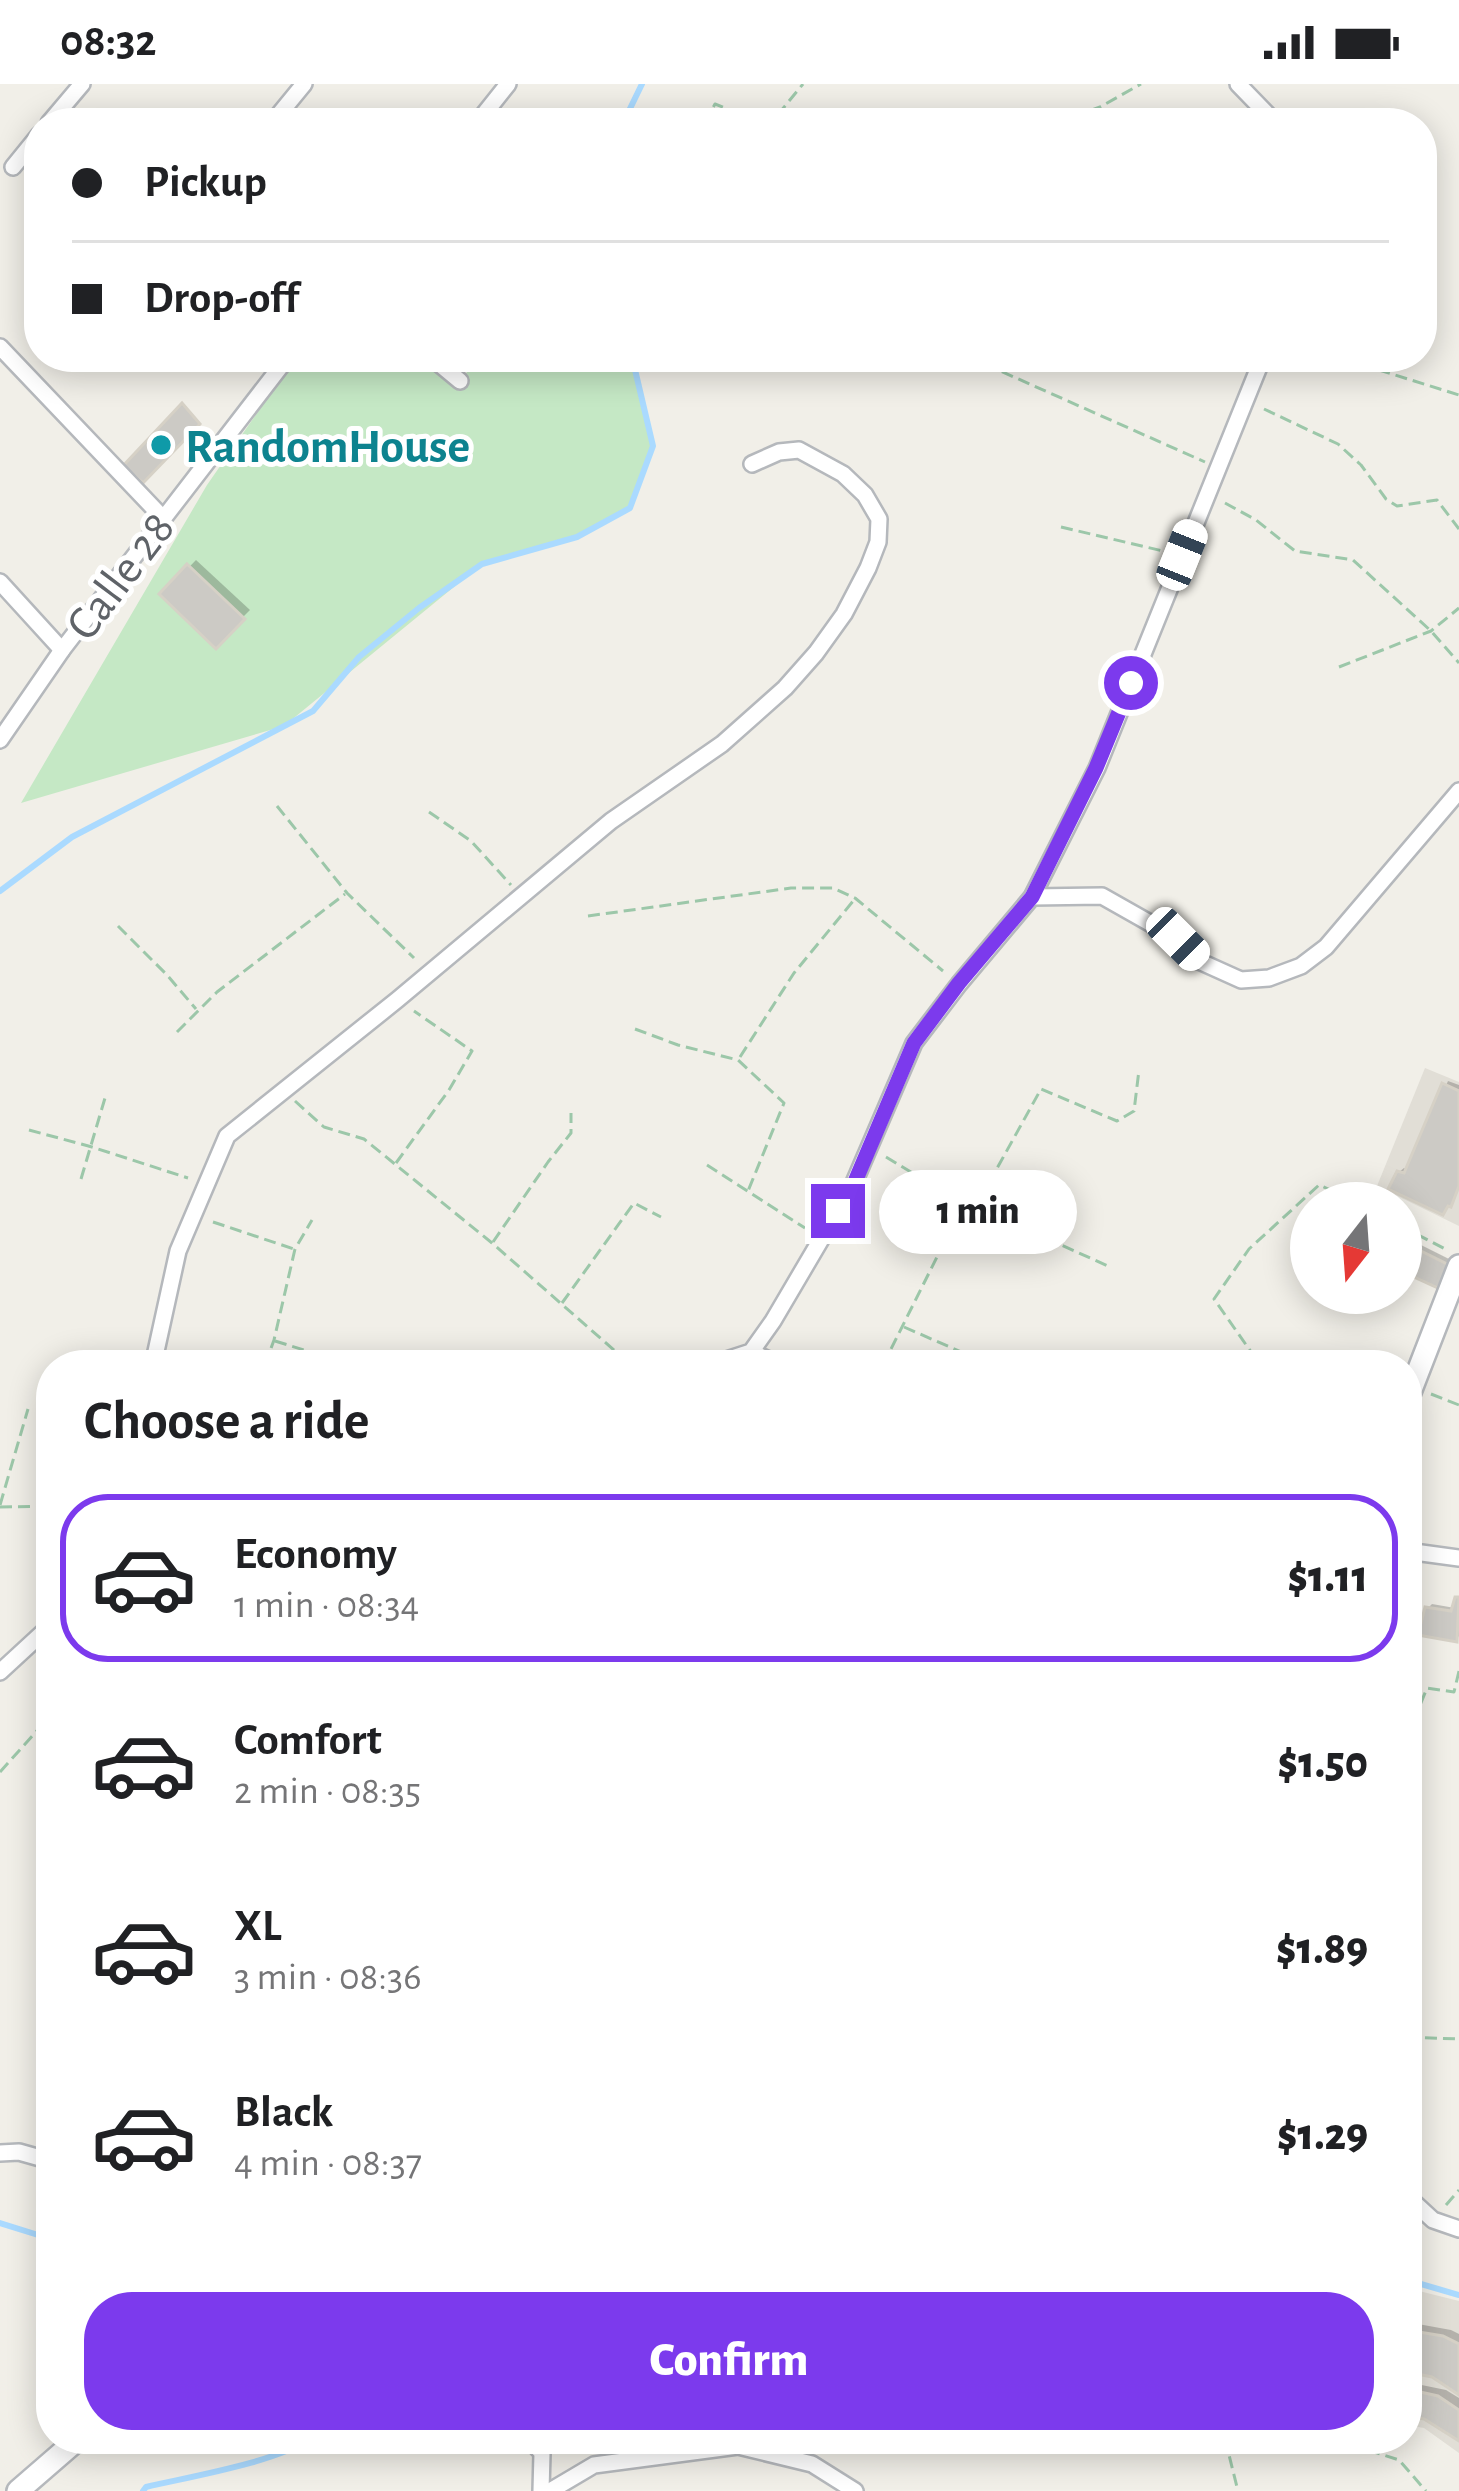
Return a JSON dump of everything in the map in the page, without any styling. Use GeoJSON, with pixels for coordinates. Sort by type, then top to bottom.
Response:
{"type":"FeatureCollection","features":[{"type":"Feature","properties":{"kind":"street"},"geometry":{"type":"LineString","coordinates":[[62,108],[82,84]]}},
{"type":"Feature","properties":{"kind":"street"},"geometry":{"type":"LineString","coordinates":[[284,108],[304,84]]}},
{"type":"Feature","properties":{"kind":"street"},"geometry":{"type":"LineString","coordinates":[[489,108],[508,84]]}},
{"type":"Feature","properties":{"kind":"street"},"geometry":{"type":"LineString","coordinates":[[1238,84],[1260,108]]}},
{"type":"Feature","properties":{"kind":"street"},"geometry":{"type":"LineString","coordinates":[[13,167],[24,154]]}},
{"type":"Feature","properties":{"kind":"street"},"geometry":{"type":"LineString","coordinates":[[0,347],[164,518]]}},
{"type":"Feature","properties":{"kind":"street","name":"Calle 28"},"geometry":{"type":"LineString","coordinates":[[0,740],[62,650],[276,372]]}},
{"type":"Feature","properties":{"kind":"street"},"geometry":{"type":"LineString","coordinates":[[449,372],[460,381]]}},
{"type":"Feature","properties":{"kind":"street"},"geometry":{"type":"LineString","coordinates":[[752,1350],[854,1184],[914,1043],[1032,897],[1096,768],[1256,372]]}},
{"type":"Feature","properties":{"kind":"street"},"geometry":{"type":"LineString","coordinates":[[156,1350],[178,1250],[227,1136],[611,821],[738,730],[785,688],[844,614],[878,542],[879,519],[865,496],[843,474],[799,450],[779,452],[752,464]]}},
{"type":"Feature","properties":{"kind":"street"},"geometry":{"type":"LineString","coordinates":[[0,582],[62,650]]}},
{"type":"Feature","properties":{"kind":"street"},"geometry":{"type":"LineString","coordinates":[[1032,897],[1102,896],[1178,939],[1201,962],[1241,980],[1269,978],[1301,966],[1326,947],[1459,791]]}},
{"type":"Feature","properties":{"kind":"street"},"geometry":{"type":"LineString","coordinates":[[1422,1361],[1459,1261]]}},
{"type":"Feature","properties":{"kind":"street"},"geometry":{"type":"LineString","coordinates":[[1422,1553],[1459,1558]]}},
{"type":"Feature","properties":{"kind":"street"},"geometry":{"type":"LineString","coordinates":[[0,1672],[36,1639]]}},
{"type":"Feature","properties":{"kind":"street"},"geometry":{"type":"LineString","coordinates":[[0,2152],[36,2157]]}},
{"type":"Feature","properties":{"kind":"street"},"geometry":{"type":"LineString","coordinates":[[1422,2210],[1433,2220],[1459,2229]]}},
{"type":"Feature","properties":{"kind":"street"},"geometry":{"type":"LineString","coordinates":[[18,2491],[61,2454]]}},
{"type":"Feature","properties":{"kind":"street"},"geometry":{"type":"LineString","coordinates":[[542,2454],[545,2491],[594,2465],[677,2454]]}},
{"type":"Feature","properties":{"kind":"street"},"geometry":{"type":"LineString","coordinates":[[769,2454],[812,2464],[855,2491]]}},
{"type":"Feature","properties":{"kind":"street"},"geometry":{"type":"LineString","coordinates":[[789,2459],[791,2454]]}},
{"type":"Feature","properties":{"kind":"path"},"geometry":{"type":"LineString","coordinates":[[783,108],[802,84]]}},
{"type":"Feature","properties":{"kind":"path"},"geometry":{"type":"LineString","coordinates":[[1100,107],[1142,84]]}},
{"type":"Feature","properties":{"kind":"path"},"geometry":{"type":"LineString","coordinates":[[1003,372],[1217,468]]}},
{"type":"Feature","properties":{"kind":"path"},"geometry":{"type":"LineString","coordinates":[[1385,372],[1459,395]]}},
{"type":"Feature","properties":{"kind":"path"},"geometry":{"type":"LineString","coordinates":[[1244,400],[1338,444],[1397,506],[1437,500],[1459,529]]}},
{"type":"Feature","properties":{"kind":"path"},"geometry":{"type":"LineString","coordinates":[[1207,493],[1256,520],[1295,551],[1353,560],[1459,663]]}},
{"type":"Feature","properties":{"kind":"path"},"geometry":{"type":"LineString","coordinates":[[1061,527],[1182,555]]}},
{"type":"Feature","properties":{"kind":"path"},"geometry":{"type":"LineString","coordinates":[[1339,667],[1431,632],[1459,608]]}},
{"type":"Feature","properties":{"kind":"path"},"geometry":{"type":"LineString","coordinates":[[277,806],[347,893],[429,972]]}},
{"type":"Feature","properties":{"kind":"path"},"geometry":{"type":"LineString","coordinates":[[429,812],[471,841],[520,895]]}},
{"type":"Feature","properties":{"kind":"path"},"geometry":{"type":"LineString","coordinates":[[588,916],[791,888],[833,888],[855,898],[959,983]]}},
{"type":"Feature","properties":{"kind":"path"},"geometry":{"type":"LineString","coordinates":[[177,1032],[217,992],[347,893]]}},
{"type":"Feature","properties":{"kind":"path"},"geometry":{"type":"LineString","coordinates":[[738,1060],[794,974],[855,898]]}},
{"type":"Feature","properties":{"kind":"path"},"geometry":{"type":"LineString","coordinates":[[118,926],[197,1010]]}},
{"type":"Feature","properties":{"kind":"path"},"geometry":{"type":"LineString","coordinates":[[395,1165],[472,1051],[398,1000]]}},
{"type":"Feature","properties":{"kind":"path"},"geometry":{"type":"LineString","coordinates":[[635,1029],[738,1060],[784,1103],[748,1191]]}},
{"type":"Feature","properties":{"kind":"path"},"geometry":{"type":"LineString","coordinates":[[891,1350],[950,1223],[979,1208],[1041,1089],[1117,1121],[1134,1111],[1138,1070]]}},
{"type":"Feature","properties":{"kind":"path"},"geometry":{"type":"LineString","coordinates":[[285,1092],[324,1127],[364,1139],[614,1350]]}},
{"type":"Feature","properties":{"kind":"path"},"geometry":{"type":"LineString","coordinates":[[81,1179],[105,1098]]}},
{"type":"Feature","properties":{"kind":"path"},"geometry":{"type":"LineString","coordinates":[[492,1243],[571,1133],[572,1113]]}},
{"type":"Feature","properties":{"kind":"path"},"geometry":{"type":"LineString","coordinates":[[29,1130],[207,1184]]}},
{"type":"Feature","properties":{"kind":"path"},"geometry":{"type":"LineString","coordinates":[[869,1147],[942,1191],[1110,1267]]}},
{"type":"Feature","properties":{"kind":"path"},"geometry":{"type":"LineString","coordinates":[[707,1165],[822,1238]]}},
{"type":"Feature","properties":{"kind":"path"},"geometry":{"type":"LineString","coordinates":[[561,1305],[634,1203],[662,1217]]}},
{"type":"Feature","properties":{"kind":"path"},"geometry":{"type":"LineString","coordinates":[[1250,1350],[1214,1299],[1249,1249],[1290,1211]]}},
{"type":"Feature","properties":{"kind":"path"},"geometry":{"type":"LineString","coordinates":[[194,1215],[295,1249]]}},
{"type":"Feature","properties":{"kind":"path"},"geometry":{"type":"LineString","coordinates":[[270,1350],[295,1249],[312,1220]]}},
{"type":"Feature","properties":{"kind":"path"},"geometry":{"type":"LineString","coordinates":[[1422,1239],[1459,1261]]}},
{"type":"Feature","properties":{"kind":"path"},"geometry":{"type":"LineString","coordinates":[[902,1326],[957,1350]]}},
{"type":"Feature","properties":{"kind":"path"},"geometry":{"type":"LineString","coordinates":[[274,1340],[304,1350]]}},
{"type":"Feature","properties":{"kind":"path"},"geometry":{"type":"LineString","coordinates":[[1422,1396],[1459,1405]]}},
{"type":"Feature","properties":{"kind":"path"},"geometry":{"type":"LineString","coordinates":[[28,1409],[0,1506],[36,1506]]}},
{"type":"Feature","properties":{"kind":"path"},"geometry":{"type":"LineString","coordinates":[[1422,1700],[1427,1688],[1454,1692],[1459,1671]]}},
{"type":"Feature","properties":{"kind":"path"},"geometry":{"type":"LineString","coordinates":[[0,1772],[36,1732]]}},
{"type":"Feature","properties":{"kind":"path"},"geometry":{"type":"LineString","coordinates":[[1422,2037],[1459,2038]]}},
{"type":"Feature","properties":{"kind":"path"},"geometry":{"type":"LineString","coordinates":[[1229,2454],[1238,2491]]}},
{"type":"Feature","properties":{"kind":"path"},"geometry":{"type":"LineString","coordinates":[[1380,2454],[1399,2460],[1426,2491]]}},
{"type":"Feature","properties":{"kind":"shaded area"},"geometry":{"type":"Polygon","coordinates":[[[1425,1068],[1459,1082],[1459,1226],[1422,1208],[1422,1182],[1379,1182],[1425,1068]]]}},
{"type":"Feature","properties":{"kind":"shaded area"},"geometry":{"type":"Polygon","coordinates":[[[1422,2292],[1459,2301],[1459,2453],[1424,2428],[1422,2292]]]}},
{"type":"Feature","properties":{"kind":"green space"},"geometry":{"type":"Polygon","coordinates":[[[286,372],[449,372],[460,381],[467,372],[636,372],[653,446],[630,508],[577,537],[482,564],[284,726],[21,803],[207,485],[286,372]]]}},
{"type":"Feature","properties":{"kind":"building","name":"RandomHouse"},"geometry":{"type":"Polygon","coordinates":[[[182,403],[200,424],[143,483],[123,466],[182,403]]]}},
{"type":"Feature","properties":{"kind":"building"},"geometry":{"type":"Polygon","coordinates":[[[187,564],[245,619],[216,649],[159,594],[187,564]]]}},
{"type":"Feature","properties":{"kind":"building"},"geometry":{"type":"Polygon","coordinates":[[[1442,1083],[1459,1091],[1459,1186],[1451,1207],[1443,1215],[1422,1205],[1422,1182],[1392,1182],[1397,1171],[1404,1173],[1442,1083]]]}},
{"type":"Feature","properties":{"kind":"building"},"geometry":{"type":"Polygon","coordinates":[[[1422,1252],[1449,1265],[1438,1288],[1422,1281],[1422,1252]]]}},
{"type":"Feature","properties":{"kind":"building"},"geometry":{"type":"Polygon","coordinates":[[[1459,1597],[1457,1642],[1422,1636],[1425,1607],[1451,1611],[1459,1597]]]}},
{"type":"Feature","properties":{"kind":"building"},"geometry":{"type":"Polygon","coordinates":[[[1422,2332],[1459,2344],[1459,2395],[1422,2375],[1422,2332]]]}},
{"type":"Feature","properties":{"kind":"building"},"geometry":{"type":"Polygon","coordinates":[[[1422,2392],[1438,2396],[1459,2410],[1459,2441],[1424,2419],[1422,2392]]]}},
{"type":"Feature","properties":{"kind":"waterway"},"geometry":{"type":"LineString","coordinates":[[630,108],[642,84]]}},
{"type":"Feature","properties":{"kind":"waterway"},"geometry":{"type":"LineString","coordinates":[[0,891],[72,837],[313,711],[359,657],[482,564],[577,537],[630,508],[653,446],[636,372]]}},
{"type":"Feature","properties":{"kind":"waterway"},"geometry":{"type":"LineString","coordinates":[[0,2223],[36,2234]]}},
{"type":"Feature","properties":{"kind":"waterway"},"geometry":{"type":"LineString","coordinates":[[1422,2284],[1459,2295]]}},
{"type":"Feature","properties":{"kind":"waterway"},"geometry":{"type":"LineString","coordinates":[[143,2491],[277,2454]]}},
{"type":"Feature","properties":{"kind":"place","name":"RandomHouse"},"geometry":{"type":"Point","coordinates":[161,445]}},
{"type":"Feature","properties":{"kind":"route"},"geometry":{"type":"LineString","coordinates":[[838,1211],[914,1043],[1032,897],[1096,768],[1131,683]]}}]}
